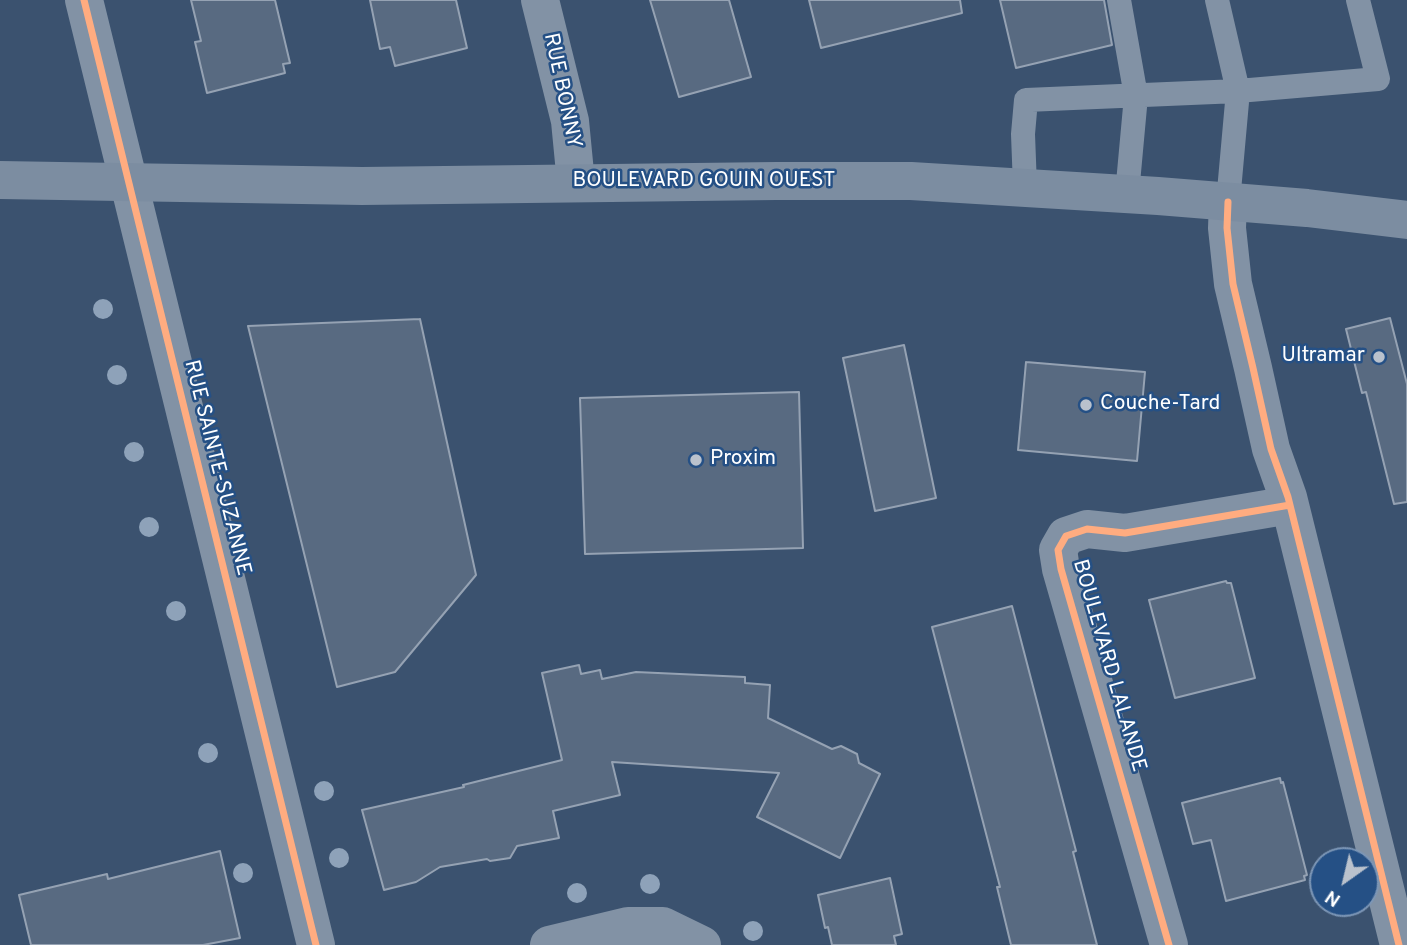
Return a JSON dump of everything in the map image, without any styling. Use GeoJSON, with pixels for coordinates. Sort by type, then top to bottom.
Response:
{"type":"FeatureCollection","features":[{"type":"Feature","properties":{"kind":"main road","name":"BOULEVARD GOUIN OUEST"},"geometry":{"type":"LineString","coordinates":[[0,180],[362,186],[898,181],[1127,194],[1407,220]]}},
{"type":"Feature","properties":{"kind":"street","name":"RUE SAINTE-SUZANNE"},"geometry":{"type":"LineString","coordinates":[[84,0],[316,945]]}},
{"type":"Feature","properties":{"kind":"street","name":"RUE BONNY"},"geometry":{"type":"LineString","coordinates":[[540,0],[570,121],[576,183]]}},
{"type":"Feature","properties":{"kind":"street"},"geometry":{"type":"LineString","coordinates":[[1228,202],[1227,229],[1233,284],[1271,449],[1290,505],[1399,945]]}},
{"type":"Feature","properties":{"kind":"street","name":"BOULEVARD LALANDE"},"geometry":{"type":"LineString","coordinates":[[1169,945],[1061,569],[1058,550],[1066,536],[1087,528],[1125,533],[1290,505]]}},
{"type":"Feature","properties":{"kind":"street"},"geometry":{"type":"LineString","coordinates":[[549,945],[628,926],[663,926],[702,945]]}},
{"type":"Feature","properties":{"kind":"lane"},"geometry":{"type":"LineString","coordinates":[[1119,0],[1136,96],[1127,194]]}},
{"type":"Feature","properties":{"kind":"lane"},"geometry":{"type":"LineString","coordinates":[[1217,0],[1238,91],[1228,202]]}},
{"type":"Feature","properties":{"kind":"lane"},"geometry":{"type":"LineString","coordinates":[[1025,187],[1023,134],[1026,100],[1238,91],[1378,79],[1358,0]]}},
{"type":"Feature","properties":{"kind":"building"},"geometry":{"type":"Polygon","coordinates":[[[191,0],[275,0],[290,63],[283,64],[285,73],[207,93],[195,42],[201,41],[191,0]]]}},
{"type":"Feature","properties":{"kind":"building"},"geometry":{"type":"Polygon","coordinates":[[[370,0],[456,0],[467,48],[395,66],[390,47],[380,49],[370,0]]]}},
{"type":"Feature","properties":{"kind":"building"},"geometry":{"type":"Polygon","coordinates":[[[650,0],[729,0],[751,77],[679,97],[650,0]]]}},
{"type":"Feature","properties":{"kind":"building"},"geometry":{"type":"Polygon","coordinates":[[[809,0],[960,0],[962,13],[821,48],[809,0]]]}},
{"type":"Feature","properties":{"kind":"building"},"geometry":{"type":"Polygon","coordinates":[[[1000,0],[1104,0],[1112,45],[1016,68],[1000,0]]]}},
{"type":"Feature","properties":{"kind":"building"},"geometry":{"type":"Polygon","coordinates":[[[1390,318],[1407,384],[1407,502],[1394,504],[1366,392],[1362,393],[1346,329],[1390,318]]]}},
{"type":"Feature","properties":{"kind":"building"},"geometry":{"type":"Polygon","coordinates":[[[420,319],[476,575],[395,672],[337,687],[248,326],[420,319]]]}},
{"type":"Feature","properties":{"kind":"building"},"geometry":{"type":"Polygon","coordinates":[[[904,345],[936,498],[875,511],[843,358],[904,345]]]}},
{"type":"Feature","properties":{"kind":"building"},"geometry":{"type":"Polygon","coordinates":[[[1026,362],[1145,372],[1137,461],[1018,450],[1026,362]]]}},
{"type":"Feature","properties":{"kind":"building"},"geometry":{"type":"Polygon","coordinates":[[[799,392],[803,548],[585,554],[580,398],[799,392]]]}},
{"type":"Feature","properties":{"kind":"building"},"geometry":{"type":"Polygon","coordinates":[[[1226,581],[1231,583],[1255,678],[1175,698],[1149,600],[1226,581]]]}},
{"type":"Feature","properties":{"kind":"building"},"geometry":{"type":"Polygon","coordinates":[[[1012,606],[1076,851],[1073,852],[1097,945],[1011,945],[997,887],[1000,887],[932,627],[1012,606]]]}},
{"type":"Feature","properties":{"kind":"building"},"geometry":{"type":"Polygon","coordinates":[[[579,665],[581,674],[600,670],[602,679],[636,672],[745,677],[745,683],[770,685],[768,718],[832,749],[841,746],[857,754],[859,763],[880,774],[840,858],[757,817],[779,773],[612,762],[620,795],[553,811],[559,838],[517,846],[510,858],[440,867],[416,882],[384,890],[362,810],[464,787],[463,785],[562,760],[542,673],[579,665]]]}},
{"type":"Feature","properties":{"kind":"building"},"geometry":{"type":"Polygon","coordinates":[[[1280,778],[1307,875],[1304,876],[1305,880],[1226,901],[1211,840],[1193,844],[1182,803],[1280,778]]]}},
{"type":"Feature","properties":{"kind":"building"},"geometry":{"type":"Polygon","coordinates":[[[220,851],[240,938],[203,945],[31,945],[19,895],[107,874],[108,879],[220,851]]]}},
{"type":"Feature","properties":{"kind":"building"},"geometry":{"type":"Polygon","coordinates":[[[890,878],[902,934],[894,936],[896,945],[832,945],[828,927],[825,928],[818,895],[890,878]]]}},
{"type":"Feature","properties":{"kind":"cycle path"},"geometry":{"type":"LineString","coordinates":[[84,0],[316,945]]}},
{"type":"Feature","properties":{"kind":"cycle path"},"geometry":{"type":"LineString","coordinates":[[1228,202],[1227,228],[1233,284],[1271,449],[1288,497],[1399,945]]}},
{"type":"Feature","properties":{"kind":"cycle path"},"geometry":{"type":"LineString","coordinates":[[1169,945],[1061,569],[1058,550],[1066,536],[1087,529],[1125,533],[1290,505]]}},
{"type":"Feature","properties":{"kind":"place","name":"Ultramar"},"geometry":{"type":"Point","coordinates":[1379,357]}},
{"type":"Feature","properties":{"kind":"place","name":"Couche-Tard"},"geometry":{"type":"Point","coordinates":[1086,405]}},
{"type":"Feature","properties":{"kind":"place","name":"Proxim"},"geometry":{"type":"Point","coordinates":[696,460]}}]}
